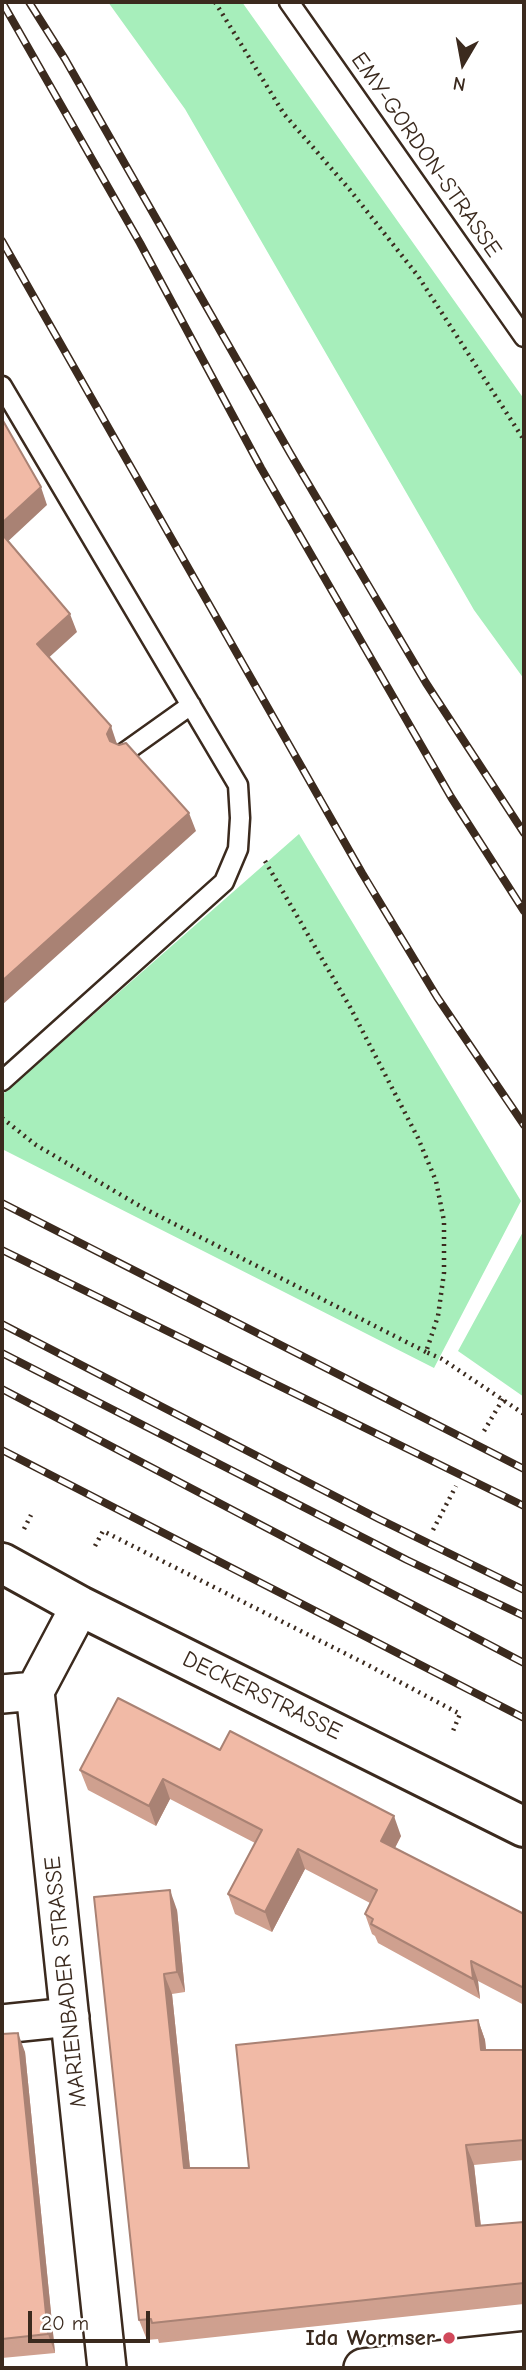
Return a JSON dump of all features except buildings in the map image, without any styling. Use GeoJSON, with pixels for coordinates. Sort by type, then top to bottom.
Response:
{"type":"FeatureCollection","features":[{"type":"Feature","properties":{"kind":"street","name":"DECKERSTRASSE"},"geometry":{"type":"LineString","coordinates":[[2,1563],[80,1606],[524,1827]]}},
{"type":"Feature","properties":{"kind":"street","name":"MARIENBADER STRASSE"},"geometry":{"type":"LineString","coordinates":[[80,1606],[18,1693],[70,2017],[107,2368]]}},
{"type":"Feature","properties":{"kind":"street"},"geometry":{"type":"LineString","coordinates":[[2,2024],[70,2017]]}},
{"type":"Feature","properties":{"kind":"street"},"geometry":{"type":"LineString","coordinates":[[363,2368],[402,2366],[524,2351]]}},
{"type":"Feature","properties":{"kind":"lane","name":"EMY-GORDON-STRASSE"},"geometry":{"type":"LineString","coordinates":[[289,2],[524,337]]}},
{"type":"Feature","properties":{"kind":"lane"},"geometry":{"type":"LineString","coordinates":[[2,386],[238,785],[240,818],[238,849],[224,882],[2,1080]]}},
{"type":"Feature","properties":{"kind":"lane"},"geometry":{"type":"LineString","coordinates":[[125,752],[191,705]]}},
{"type":"Feature","properties":{"kind":"path"},"geometry":{"type":"LineString","coordinates":[[215,2],[284,114],[350,190],[418,276],[524,440]]}},
{"type":"Feature","properties":{"kind":"path"},"geometry":{"type":"LineString","coordinates":[[240,818],[350,1007],[418,1138],[436,1181],[444,1221],[444,1273],[438,1316],[426,1352]]}},
{"type":"Feature","properties":{"kind":"path"},"geometry":{"type":"LineString","coordinates":[[2,1118],[36,1145],[145,1209],[442,1359],[524,1414]]}},
{"type":"Feature","properties":{"kind":"path"},"geometry":{"type":"LineString","coordinates":[[484,1431],[503,1399]]}},
{"type":"Feature","properties":{"kind":"path"},"geometry":{"type":"LineString","coordinates":[[433,1530],[456,1486]]}},
{"type":"Feature","properties":{"kind":"path"},"geometry":{"type":"LineString","coordinates":[[95,1546],[103,1531],[364,1663],[460,1714],[453,1731]]}},
{"type":"Feature","properties":{"kind":"green space"},"geometry":{"type":"Polygon","coordinates":[[[108,2],[242,2],[524,399],[524,679],[474,610],[185,109],[108,2]]]}},
{"type":"Feature","properties":{"kind":"green space"},"geometry":{"type":"Polygon","coordinates":[[[299,834],[521,1201],[434,1368],[2,1149],[2,1095],[299,834]]]}},
{"type":"Feature","properties":{"kind":"green space"},"geometry":{"type":"Polygon","coordinates":[[[524,1230],[524,1397],[458,1351],[524,1230]]]}},
{"type":"Feature","properties":{"kind":"railway"},"geometry":{"type":"LineString","coordinates":[[2,2],[140,243],[261,468],[451,797],[524,911]]}},
{"type":"Feature","properties":{"kind":"railway"},"geometry":{"type":"LineString","coordinates":[[29,2],[65,59],[290,453],[426,683],[524,833]]}},
{"type":"Feature","properties":{"kind":"railway"},"geometry":{"type":"LineString","coordinates":[[2,241],[362,873],[437,997],[524,1125]]}},
{"type":"Feature","properties":{"kind":"railway"},"geometry":{"type":"LineString","coordinates":[[2,1203],[524,1469]]}},
{"type":"Feature","properties":{"kind":"railway"},"geometry":{"type":"LineString","coordinates":[[2,1250],[524,1506]]}},
{"type":"Feature","properties":{"kind":"railway"},"geometry":{"type":"LineString","coordinates":[[2,1324],[379,1519],[524,1590]]}},
{"type":"Feature","properties":{"kind":"railway"},"geometry":{"type":"LineString","coordinates":[[2,1353],[407,1560],[524,1616]]}},
{"type":"Feature","properties":{"kind":"railway"},"geometry":{"type":"LineString","coordinates":[[2,1389],[524,1663]]}},
{"type":"Feature","properties":{"kind":"railway"},"geometry":{"type":"LineString","coordinates":[[2,1450],[524,1718]]}},
{"type":"Feature","properties":{"kind":"place","name":"Ida Wormser"},"geometry":{"type":"Point","coordinates":[449,2338]}}]}
